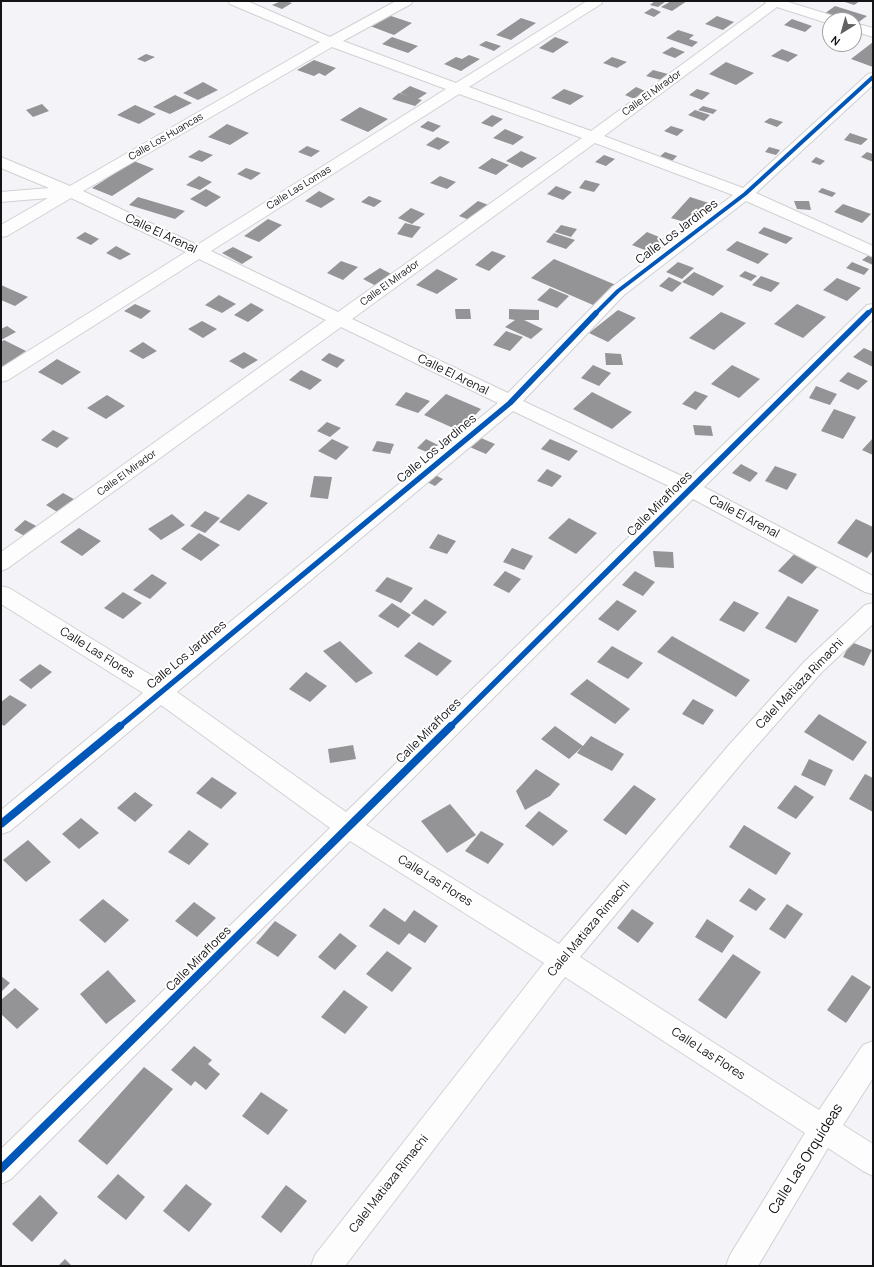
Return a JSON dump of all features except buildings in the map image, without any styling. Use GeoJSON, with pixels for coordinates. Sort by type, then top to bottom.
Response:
{"type":"FeatureCollection","features":[{"type":"Feature","properties":{"kind":"street"},"geometry":{"type":"LineString","coordinates":[[235,1],[331,42],[460,88],[745,194],[873,252]]}},
{"type":"Feature","properties":{"kind":"street","name":"Calle Los Huancas"},"geometry":{"type":"LineString","coordinates":[[1,232],[331,42],[406,1]]}},
{"type":"Feature","properties":{"kind":"street","name":"Calle Las Lomas"},"geometry":{"type":"LineString","coordinates":[[1,376],[197,251],[460,88],[596,1]]}},
{"type":"Feature","properties":{"kind":"street"},"geometry":{"type":"LineString","coordinates":[[774,2],[822,17]]}},
{"type":"Feature","properties":{"kind":"street","name":"Calle El Mirador"},"geometry":{"type":"LineString","coordinates":[[1,563],[593,137],[774,2]]}},
{"type":"Feature","properties":{"kind":"street"},"geometry":{"type":"LineString","coordinates":[[862,30],[873,33]]}},
{"type":"Feature","properties":{"kind":"street","name":"Calle Los Jardines"},"geometry":{"type":"LineString","coordinates":[[1,824],[510,403],[618,291],[745,194],[873,77]]}},
{"type":"Feature","properties":{"kind":"street","name":"Calle El Arenal"},"geometry":{"type":"LineString","coordinates":[[1,162],[71,192],[197,251],[691,489],[873,586]]}},
{"type":"Feature","properties":{"kind":"street"},"geometry":{"type":"LineString","coordinates":[[1,197],[71,192]]}},
{"type":"Feature","properties":{"kind":"street","name":"Calle Miraflores"},"geometry":{"type":"LineString","coordinates":[[1,1169],[873,309]]}},
{"type":"Feature","properties":{"kind":"street","name":"Calle Las Flores"},"geometry":{"type":"LineString","coordinates":[[1,594],[160,692],[348,827],[562,960],[873,1161]]}},
{"type":"Feature","properties":{"kind":"street","name":"Calel Matiaza Rimachi"},"geometry":{"type":"LineString","coordinates":[[326,1266],[562,960],[737,752],[813,667],[873,611]]}},
{"type":"Feature","properties":{"kind":"street","name":"Calle Las Orquídeas"},"geometry":{"type":"LineString","coordinates":[[741,1266],[824,1128],[873,1054]]}},
{"type":"Feature","properties":{"kind":"cycle path"},"geometry":{"type":"LineString","coordinates":[[1,824],[510,403],[618,291],[745,194],[873,77]]}},
{"type":"Feature","properties":{"kind":"cycle path"},"geometry":{"type":"LineString","coordinates":[[1,1169],[873,309]]}}]}
